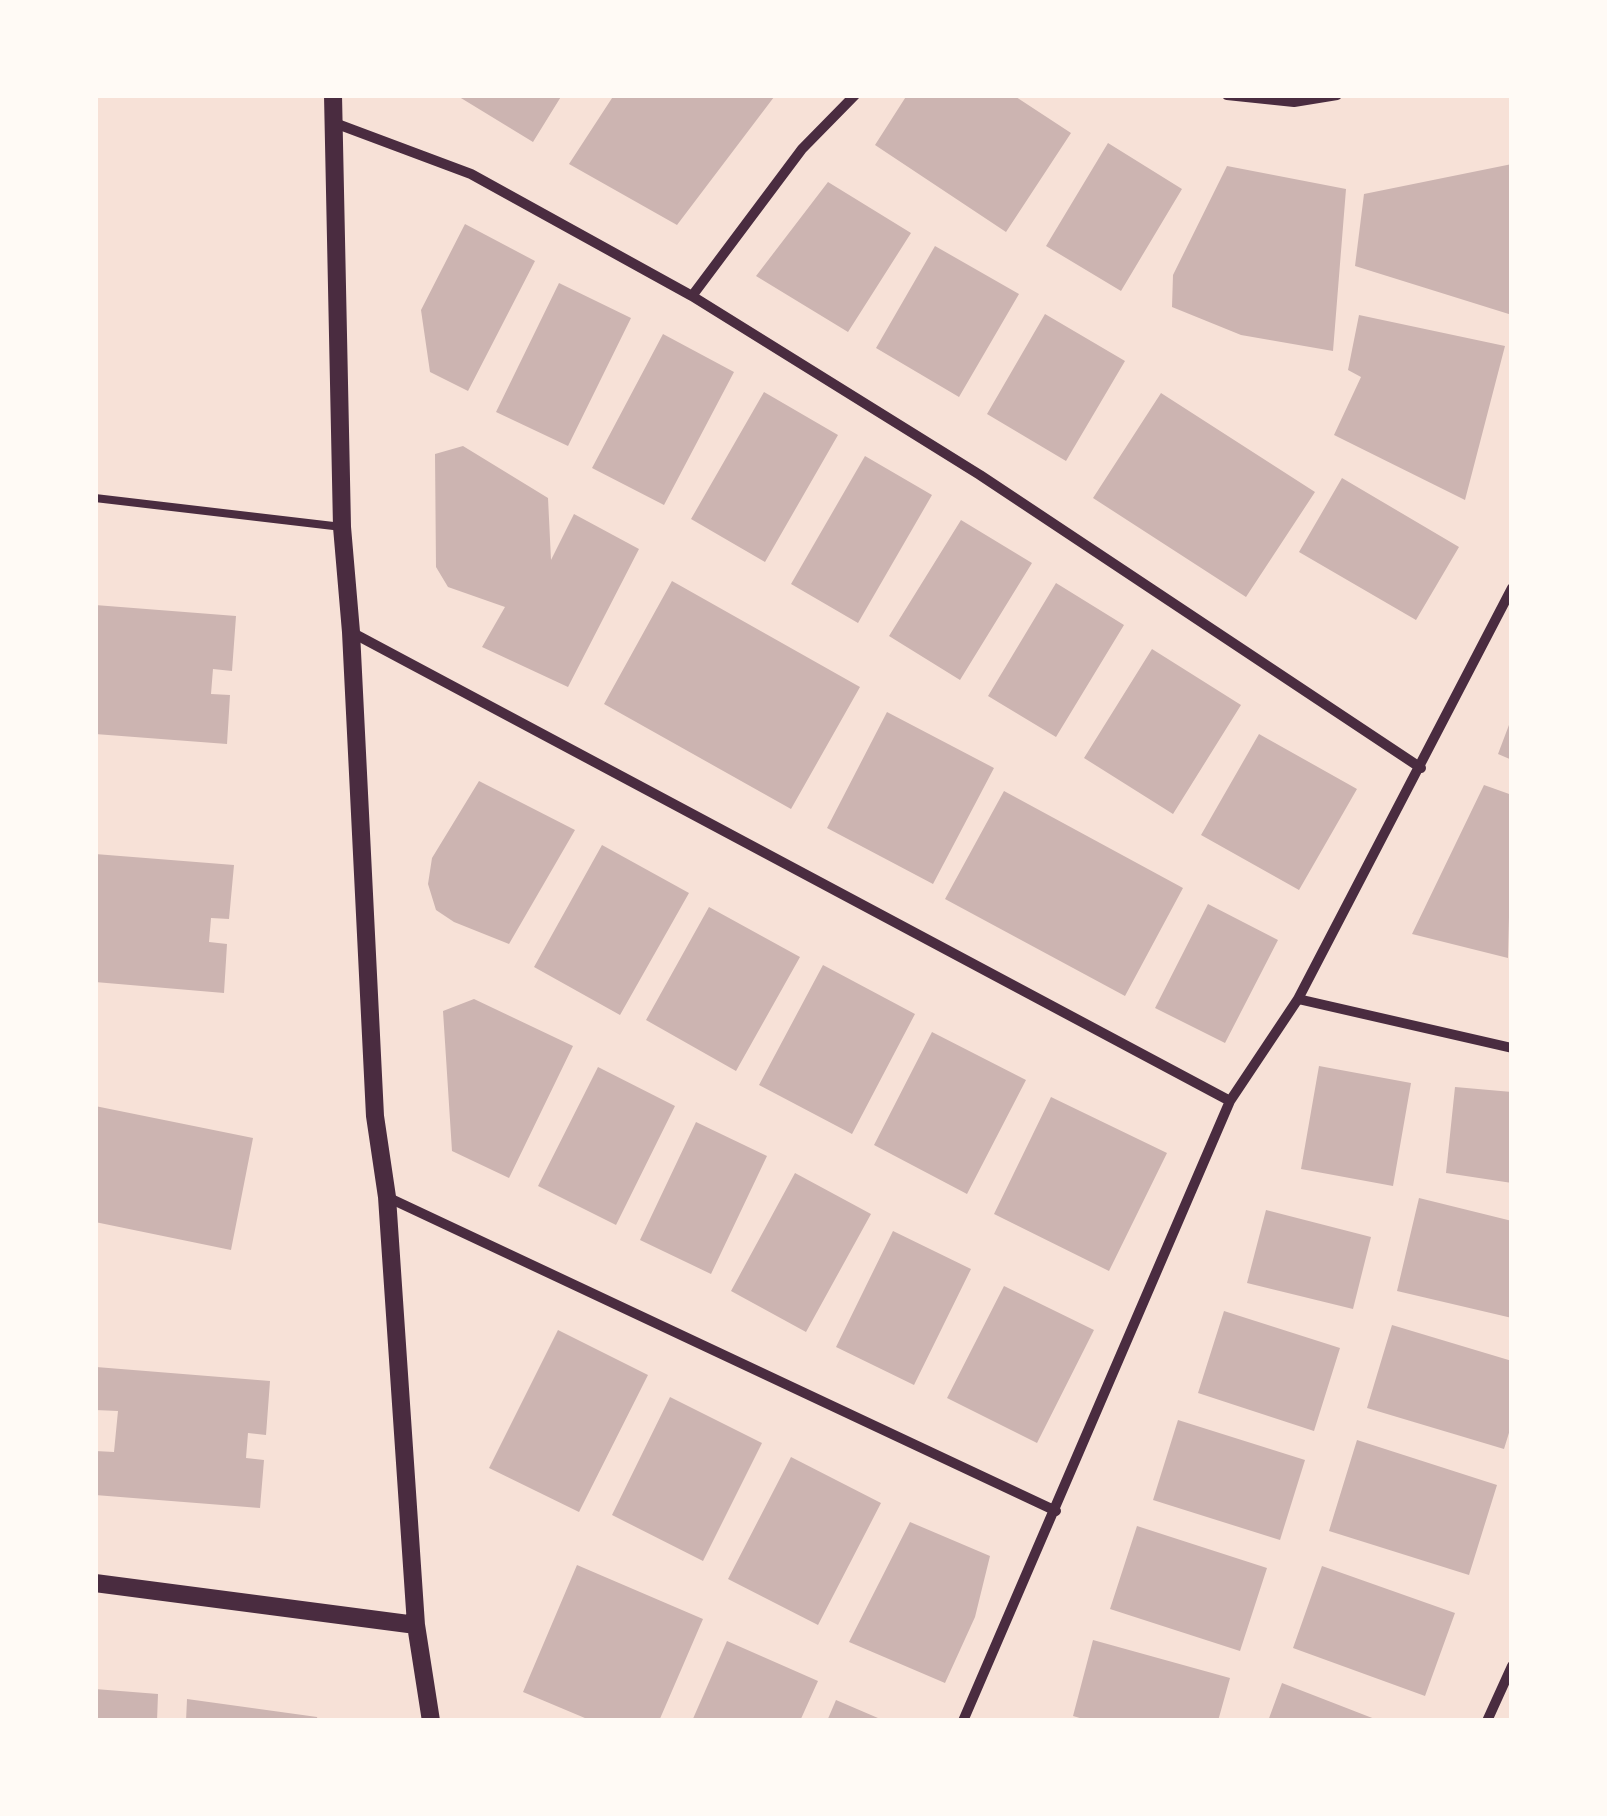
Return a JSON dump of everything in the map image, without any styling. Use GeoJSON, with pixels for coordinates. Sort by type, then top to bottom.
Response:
{"type":"FeatureCollection","features":[{"type":"Feature","properties":{"kind":"street"},"geometry":{"type":"LineString","coordinates":[[333,95],[330,122],[342,526],[376,1116],[387,1197],[416,1625],[432,1721]]}},
{"type":"Feature","properties":{"kind":"street"},"geometry":{"type":"LineString","coordinates":[[692,296],[802,149],[854,95]]}},
{"type":"Feature","properties":{"kind":"street"},"geometry":{"type":"LineString","coordinates":[[1227,95],[1294,102],[1337,95]]}},
{"type":"Feature","properties":{"kind":"street"},"geometry":{"type":"LineString","coordinates":[[330,122],[471,174],[692,296],[980,475],[1420,768]]}},
{"type":"Feature","properties":{"kind":"street"},"geometry":{"type":"LineString","coordinates":[[963,1721],[1230,1101],[1298,999],[1512,588]]}},
{"type":"Feature","properties":{"kind":"street"},"geometry":{"type":"LineString","coordinates":[[351,632],[1230,1101]]}},
{"type":"Feature","properties":{"kind":"street"},"geometry":{"type":"LineString","coordinates":[[1298,999],[1512,1048]]}},
{"type":"Feature","properties":{"kind":"street"},"geometry":{"type":"LineString","coordinates":[[387,1197],[1056,1511]]}},
{"type":"Feature","properties":{"kind":"street"},"geometry":{"type":"LineString","coordinates":[[95,1583],[416,1625]]}},
{"type":"Feature","properties":{"kind":"street"},"geometry":{"type":"LineString","coordinates":[[1488,1721],[1512,1666]]}},
{"type":"Feature","properties":{"kind":"lane"},"geometry":{"type":"LineString","coordinates":[[95,498],[342,526]]}},
{"type":"Feature","properties":{"kind":"building"},"geometry":{"type":"Polygon","coordinates":[[[456,95],[562,95],[533,142],[456,95]]]}},
{"type":"Feature","properties":{"kind":"building"},"geometry":{"type":"Polygon","coordinates":[[[614,95],[774,97],[677,225],[569,164],[614,95]]]}},
{"type":"Feature","properties":{"kind":"building"},"geometry":{"type":"Polygon","coordinates":[[[907,95],[1013,95],[1071,133],[1006,232],[875,145],[907,95]]]}},
{"type":"Feature","properties":{"kind":"building"},"geometry":{"type":"Polygon","coordinates":[[[1108,143],[1182,189],[1121,291],[1046,246],[1108,143]]]}},
{"type":"Feature","properties":{"kind":"building"},"geometry":{"type":"Polygon","coordinates":[[[1512,164],[1512,315],[1355,266],[1364,194],[1512,164]]]}},
{"type":"Feature","properties":{"kind":"building"},"geometry":{"type":"Polygon","coordinates":[[[1227,166],[1346,189],[1333,351],[1241,335],[1172,307],[1173,275],[1227,166]]]}},
{"type":"Feature","properties":{"kind":"building"},"geometry":{"type":"Polygon","coordinates":[[[828,182],[911,233],[848,332],[756,276],[828,182]]]}},
{"type":"Feature","properties":{"kind":"building"},"geometry":{"type":"Polygon","coordinates":[[[465,224],[535,261],[468,391],[430,372],[421,310],[465,224]]]}},
{"type":"Feature","properties":{"kind":"building"},"geometry":{"type":"Polygon","coordinates":[[[935,246],[1019,294],[959,397],[876,348],[935,246]]]}},
{"type":"Feature","properties":{"kind":"building"},"geometry":{"type":"Polygon","coordinates":[[[559,283],[631,318],[568,446],[496,412],[559,283]]]}},
{"type":"Feature","properties":{"kind":"building"},"geometry":{"type":"Polygon","coordinates":[[[1045,314],[1125,361],[1066,461],[987,414],[1045,314]]]}},
{"type":"Feature","properties":{"kind":"building"},"geometry":{"type":"Polygon","coordinates":[[[1359,315],[1505,346],[1465,500],[1334,435],[1361,377],[1348,370],[1359,315]]]}},
{"type":"Feature","properties":{"kind":"building"},"geometry":{"type":"Polygon","coordinates":[[[663,334],[734,372],[664,505],[592,468],[663,334]]]}},
{"type":"Feature","properties":{"kind":"building"},"geometry":{"type":"Polygon","coordinates":[[[764,392],[838,435],[765,562],[691,519],[764,392]]]}},
{"type":"Feature","properties":{"kind":"building"},"geometry":{"type":"Polygon","coordinates":[[[1161,393],[1315,492],[1246,597],[1093,498],[1161,393]]]}},
{"type":"Feature","properties":{"kind":"building"},"geometry":{"type":"Polygon","coordinates":[[[463,446],[548,498],[551,560],[574,514],[639,549],[568,687],[482,647],[505,607],[448,587],[436,567],[435,454],[463,446]]]}},
{"type":"Feature","properties":{"kind":"building"},"geometry":{"type":"Polygon","coordinates":[[[865,456],[932,495],[858,623],[791,584],[865,456]]]}},
{"type":"Feature","properties":{"kind":"building"},"geometry":{"type":"Polygon","coordinates":[[[1342,478],[1459,547],[1416,620],[1299,552],[1342,478]]]}},
{"type":"Feature","properties":{"kind":"building"},"geometry":{"type":"Polygon","coordinates":[[[961,520],[1032,563],[960,680],[889,636],[961,520]]]}},
{"type":"Feature","properties":{"kind":"building"},"geometry":{"type":"Polygon","coordinates":[[[672,581],[860,687],[791,809],[604,704],[672,581]]]}},
{"type":"Feature","properties":{"kind":"building"},"geometry":{"type":"Polygon","coordinates":[[[1056,583],[1124,625],[1056,737],[988,696],[1056,583]]]}},
{"type":"Feature","properties":{"kind":"building"},"geometry":{"type":"Polygon","coordinates":[[[95,605],[236,616],[232,671],[213,669],[211,694],[230,695],[227,744],[95,734],[95,605]]]}},
{"type":"Feature","properties":{"kind":"building"},"geometry":{"type":"Polygon","coordinates":[[[1152,649],[1241,705],[1173,814],[1084,758],[1152,649]]]}},
{"type":"Feature","properties":{"kind":"building"},"geometry":{"type":"Polygon","coordinates":[[[887,712],[994,768],[933,884],[827,828],[887,712]]]}},
{"type":"Feature","properties":{"kind":"building"},"geometry":{"type":"Polygon","coordinates":[[[1512,717],[1512,760],[1498,754],[1512,717]]]}},
{"type":"Feature","properties":{"kind":"building"},"geometry":{"type":"Polygon","coordinates":[[[1259,734],[1357,789],[1299,890],[1201,835],[1259,734]]]}},
{"type":"Feature","properties":{"kind":"building"},"geometry":{"type":"Polygon","coordinates":[[[479,781],[575,830],[509,944],[454,922],[436,910],[428,884],[432,858],[479,781]]]}},
{"type":"Feature","properties":{"kind":"building"},"geometry":{"type":"Polygon","coordinates":[[[1484,785],[1512,795],[1508,958],[1412,934],[1484,785]]]}},
{"type":"Feature","properties":{"kind":"building"},"geometry":{"type":"Polygon","coordinates":[[[1004,791],[1183,888],[1125,996],[945,899],[1004,791]]]}},
{"type":"Feature","properties":{"kind":"building"},"geometry":{"type":"Polygon","coordinates":[[[602,845],[689,893],[620,1015],[534,967],[602,845]]]}},
{"type":"Feature","properties":{"kind":"building"},"geometry":{"type":"Polygon","coordinates":[[[95,854],[234,865],[229,919],[211,918],[209,942],[227,944],[224,993],[95,982],[95,854]]]}},
{"type":"Feature","properties":{"kind":"building"},"geometry":{"type":"Polygon","coordinates":[[[1208,904],[1278,940],[1225,1043],[1155,1008],[1208,904]]]}},
{"type":"Feature","properties":{"kind":"building"},"geometry":{"type":"Polygon","coordinates":[[[709,907],[800,957],[736,1071],[646,1020],[709,907]]]}},
{"type":"Feature","properties":{"kind":"building"},"geometry":{"type":"Polygon","coordinates":[[[823,965],[915,1014],[852,1134],[759,1085],[823,965]]]}},
{"type":"Feature","properties":{"kind":"building"},"geometry":{"type":"Polygon","coordinates":[[[474,999],[573,1046],[509,1178],[452,1151],[443,1011],[474,999]]]}},
{"type":"Feature","properties":{"kind":"building"},"geometry":{"type":"Polygon","coordinates":[[[932,1032],[1026,1080],[967,1194],[874,1145],[932,1032]]]}},
{"type":"Feature","properties":{"kind":"building"},"geometry":{"type":"Polygon","coordinates":[[[1319,1066],[1411,1083],[1393,1186],[1301,1169],[1319,1066]]]}},
{"type":"Feature","properties":{"kind":"building"},"geometry":{"type":"Polygon","coordinates":[[[598,1067],[675,1106],[616,1225],[538,1186],[598,1067]]]}},
{"type":"Feature","properties":{"kind":"building"},"geometry":{"type":"Polygon","coordinates":[[[1455,1087],[1512,1092],[1512,1183],[1446,1173],[1455,1087]]]}},
{"type":"Feature","properties":{"kind":"building"},"geometry":{"type":"Polygon","coordinates":[[[1051,1097],[1167,1153],[1109,1271],[994,1214],[1051,1097]]]}},
{"type":"Feature","properties":{"kind":"building"},"geometry":{"type":"Polygon","coordinates":[[[95,1106],[253,1138],[231,1250],[95,1222],[95,1106]]]}},
{"type":"Feature","properties":{"kind":"building"},"geometry":{"type":"Polygon","coordinates":[[[696,1122],[767,1156],[711,1274],[640,1240],[696,1122]]]}},
{"type":"Feature","properties":{"kind":"building"},"geometry":{"type":"Polygon","coordinates":[[[795,1173],[871,1214],[806,1332],[731,1291],[795,1173]]]}},
{"type":"Feature","properties":{"kind":"building"},"geometry":{"type":"Polygon","coordinates":[[[1419,1198],[1512,1221],[1512,1318],[1397,1291],[1419,1198]]]}},
{"type":"Feature","properties":{"kind":"building"},"geometry":{"type":"Polygon","coordinates":[[[1266,1210],[1371,1237],[1353,1309],[1247,1283],[1266,1210]]]}},
{"type":"Feature","properties":{"kind":"building"},"geometry":{"type":"Polygon","coordinates":[[[893,1231],[971,1269],[914,1385],[836,1347],[893,1231]]]}},
{"type":"Feature","properties":{"kind":"building"},"geometry":{"type":"Polygon","coordinates":[[[1004,1286],[1094,1330],[1037,1443],[947,1398],[1004,1286]]]}},
{"type":"Feature","properties":{"kind":"building"},"geometry":{"type":"Polygon","coordinates":[[[1224,1311],[1340,1348],[1314,1431],[1198,1393],[1224,1311]]]}},
{"type":"Feature","properties":{"kind":"building"},"geometry":{"type":"Polygon","coordinates":[[[1392,1325],[1512,1361],[1512,1423],[1504,1449],[1367,1408],[1392,1325]]]}},
{"type":"Feature","properties":{"kind":"building"},"geometry":{"type":"Polygon","coordinates":[[[558,1330],[648,1375],[579,1512],[489,1468],[558,1330]]]}},
{"type":"Feature","properties":{"kind":"building"},"geometry":{"type":"Polygon","coordinates":[[[96,1367],[270,1381],[266,1435],[248,1433],[246,1458],[264,1460],[260,1508],[95,1495],[95,1451],[114,1452],[118,1411],[95,1410],[96,1367]]]}},
{"type":"Feature","properties":{"kind":"building"},"geometry":{"type":"Polygon","coordinates":[[[670,1397],[762,1443],[703,1561],[612,1515],[670,1397]]]}},
{"type":"Feature","properties":{"kind":"building"},"geometry":{"type":"Polygon","coordinates":[[[1178,1420],[1305,1460],[1280,1540],[1153,1500],[1178,1420]]]}},
{"type":"Feature","properties":{"kind":"building"},"geometry":{"type":"Polygon","coordinates":[[[1357,1440],[1497,1485],[1469,1575],[1329,1531],[1357,1440]]]}},
{"type":"Feature","properties":{"kind":"building"},"geometry":{"type":"Polygon","coordinates":[[[791,1457],[881,1503],[818,1625],[728,1579],[791,1457]]]}},
{"type":"Feature","properties":{"kind":"building"},"geometry":{"type":"Polygon","coordinates":[[[910,1522],[990,1556],[975,1617],[945,1683],[849,1642],[910,1522]]]}},
{"type":"Feature","properties":{"kind":"building"},"geometry":{"type":"Polygon","coordinates":[[[1137,1526],[1267,1568],[1240,1651],[1110,1609],[1137,1526]]]}},
{"type":"Feature","properties":{"kind":"building"},"geometry":{"type":"Polygon","coordinates":[[[577,1565],[703,1619],[659,1721],[592,1721],[523,1692],[577,1565]]]}},
{"type":"Feature","properties":{"kind":"building"},"geometry":{"type":"Polygon","coordinates":[[[1322,1566],[1455,1613],[1425,1696],[1293,1648],[1322,1566]]]}},
{"type":"Feature","properties":{"kind":"building"},"geometry":{"type":"Polygon","coordinates":[[[1093,1640],[1230,1678],[1218,1721],[1090,1721],[1073,1716],[1093,1640]]]}},
{"type":"Feature","properties":{"kind":"building"},"geometry":{"type":"Polygon","coordinates":[[[727,1641],[818,1681],[800,1721],[692,1721],[727,1641]]]}},
{"type":"Feature","properties":{"kind":"building"},"geometry":{"type":"Polygon","coordinates":[[[1282,1683],[1380,1721],[1268,1721],[1282,1683]]]}},
{"type":"Feature","properties":{"kind":"building"},"geometry":{"type":"Polygon","coordinates":[[[95,1689],[158,1694],[157,1721],[95,1721],[95,1689]]]}},
{"type":"Feature","properties":{"kind":"building"},"geometry":{"type":"Polygon","coordinates":[[[187,1699],[317,1717],[318,1721],[186,1721],[187,1699]]]}},
{"type":"Feature","properties":{"kind":"building"},"geometry":{"type":"Polygon","coordinates":[[[836,1700],[885,1721],[827,1721],[836,1700]]]}}]}
